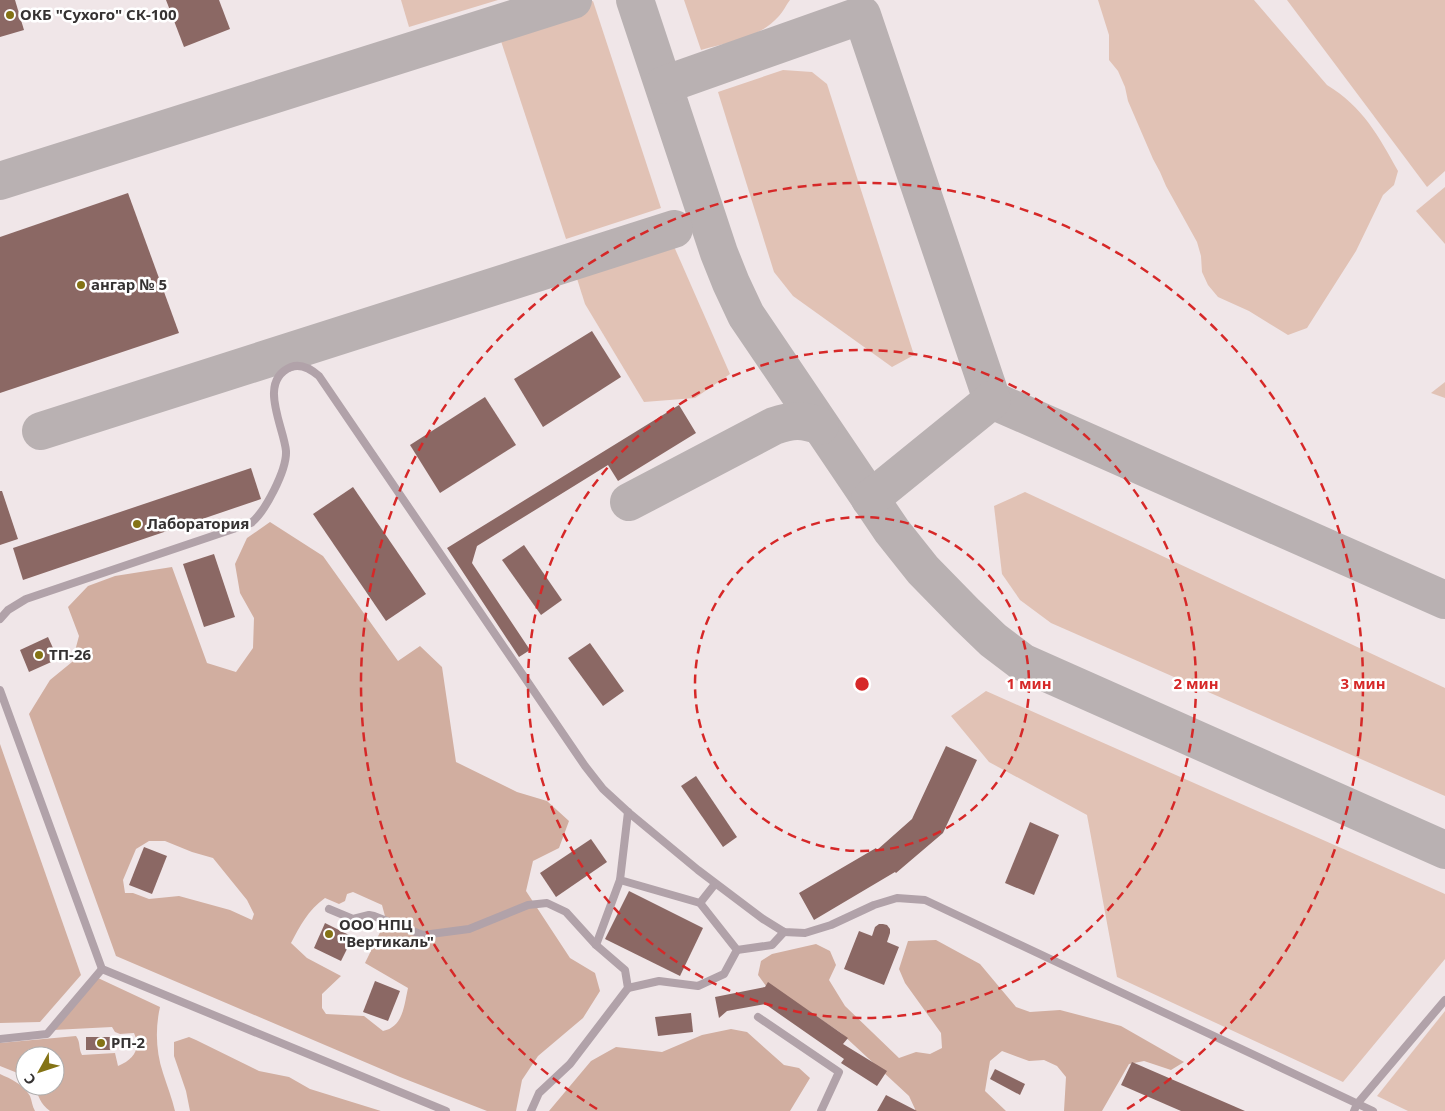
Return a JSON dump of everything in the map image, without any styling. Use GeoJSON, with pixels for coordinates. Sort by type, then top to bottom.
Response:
{"type":"FeatureCollection","features":[{"type":"Feature","properties":{"kind":"lane"},"geometry":{"type":"LineString","coordinates":[[0,619],[8,610],[26,599],[251,523],[256,519],[271,495],[282,472],[286,452],[277,416],[274,389],[276,380],[293,366],[304,366],[319,376],[585,766],[603,788],[628,812],[715,884],[763,919],[784,932],[805,933],[831,925],[874,904],[897,898],[925,900],[1356,1107],[1373,1111]]}},
{"type":"Feature","properties":{"kind":"lane"},"geometry":{"type":"LineString","coordinates":[[0,690],[102,969],[446,1111]]}},
{"type":"Feature","properties":{"kind":"lane"},"geometry":{"type":"LineString","coordinates":[[596,945],[620,880],[628,812]]}},
{"type":"Feature","properties":{"kind":"lane"},"geometry":{"type":"LineString","coordinates":[[620,880],[700,902],[737,950]]}},
{"type":"Feature","properties":{"kind":"lane"},"geometry":{"type":"LineString","coordinates":[[700,902],[715,884]]}},
{"type":"Feature","properties":{"kind":"lane"},"geometry":{"type":"LineString","coordinates":[[330,909],[353,919],[374,916],[423,935],[469,929],[528,905],[548,903],[566,912],[596,945],[625,970],[628,988]]}},
{"type":"Feature","properties":{"kind":"lane"},"geometry":{"type":"LineString","coordinates":[[737,950],[772,945],[784,932]]}},
{"type":"Feature","properties":{"kind":"lane"},"geometry":{"type":"LineString","coordinates":[[531,1111],[539,1093],[570,1064],[628,988],[659,981],[698,986],[724,974],[737,950]]}},
{"type":"Feature","properties":{"kind":"lane"},"geometry":{"type":"LineString","coordinates":[[0,1039],[48,1034],[102,969]]}},
{"type":"Feature","properties":{"kind":"lane"},"geometry":{"type":"LineString","coordinates":[[1356,1107],[1445,1000]]}},
{"type":"Feature","properties":{"kind":"lane"},"geometry":{"type":"LineString","coordinates":[[758,1017],[839,1072],[821,1111]]}},
{"type":"Feature","properties":{"kind":"shaded area"},"geometry":{"type":"Polygon","coordinates":[[[401,0],[498,0],[409,27],[401,0]]]}},
{"type":"Feature","properties":{"kind":"shaded area"},"geometry":{"type":"Polygon","coordinates":[[[684,0],[790,0],[779,16],[762,30],[743,39],[701,50],[684,0]]]}},
{"type":"Feature","properties":{"kind":"shaded area"},"geometry":{"type":"Polygon","coordinates":[[[1098,0],[1254,0],[1327,85],[1360,112],[1384,145],[1398,171],[1394,185],[1383,195],[1356,251],[1307,328],[1288,335],[1249,311],[1218,297],[1208,285],[1202,272],[1201,256],[1197,242],[1166,186],[1128,101],[1125,87],[1118,71],[1109,60],[1109,35],[1098,0]]]}},
{"type":"Feature","properties":{"kind":"shaded area"},"geometry":{"type":"Polygon","coordinates":[[[1287,0],[1445,0],[1445,171],[1427,187],[1287,0]]]}},
{"type":"Feature","properties":{"kind":"shaded area"},"geometry":{"type":"Polygon","coordinates":[[[593,1],[661,208],[566,239],[498,32],[593,1]]]}},
{"type":"Feature","properties":{"kind":"shaded area"},"geometry":{"type":"Polygon","coordinates":[[[783,70],[812,72],[827,84],[914,355],[892,367],[793,296],[774,272],[718,92],[783,70]]]}},
{"type":"Feature","properties":{"kind":"shaded area"},"geometry":{"type":"Polygon","coordinates":[[[1445,187],[1445,244],[1416,211],[1445,187]]]}},
{"type":"Feature","properties":{"kind":"shaded area"},"geometry":{"type":"Polygon","coordinates":[[[669,235],[730,374],[695,398],[644,402],[585,304],[573,266],[669,235]]]}},
{"type":"Feature","properties":{"kind":"shaded area"},"geometry":{"type":"Polygon","coordinates":[[[1445,382],[1445,398],[1431,393],[1445,382]]]}},
{"type":"Feature","properties":{"kind":"shaded area"},"geometry":{"type":"Polygon","coordinates":[[[1025,492],[1445,688],[1445,796],[1051,623],[1020,600],[1002,574],[994,506],[1025,492]]]}},
{"type":"Feature","properties":{"kind":"shaded area"},"geometry":{"type":"Polygon","coordinates":[[[270,522],[323,556],[398,661],[420,646],[442,667],[456,762],[517,792],[547,801],[569,821],[559,848],[533,861],[526,891],[570,958],[595,973],[600,991],[583,1018],[538,1056],[522,1080],[516,1111],[487,1111],[400,1077],[116,956],[29,714],[50,680],[72,662],[79,636],[68,607],[88,586],[115,576],[172,567],[207,663],[236,672],[253,648],[254,618],[240,593],[235,564],[247,538],[270,522]],[[149,841],[136,849],[123,880],[125,893],[133,893],[149,899],[179,896],[230,910],[252,920],[254,914],[247,900],[213,858],[165,841],[149,841]],[[353,892],[347,894],[345,901],[339,904],[325,898],[305,919],[291,943],[307,958],[341,976],[322,994],[322,1008],[326,1014],[364,1016],[383,1031],[395,1025],[402,1015],[408,988],[365,963],[386,920],[382,905],[353,892]]]}},
{"type":"Feature","properties":{"kind":"shaded area"},"geometry":{"type":"Polygon","coordinates":[[[986,691],[1445,894],[1445,959],[1343,1082],[1117,977],[1087,815],[989,762],[951,716],[986,691]]]}},
{"type":"Feature","properties":{"kind":"shaded area"},"geometry":{"type":"Polygon","coordinates":[[[0,744],[81,975],[40,1022],[0,1023],[0,744]]]}},
{"type":"Feature","properties":{"kind":"shaded area"},"geometry":{"type":"Polygon","coordinates":[[[936,940],[980,964],[1016,1007],[1030,1012],[1060,1010],[1121,1026],[1184,1062],[1171,1070],[1144,1061],[1129,1064],[1102,1111],[1064,1111],[1066,1077],[1057,1066],[1044,1060],[1029,1061],[1002,1051],[990,1061],[985,1091],[1006,1111],[915,1111],[909,1096],[841,1033],[779,991],[766,986],[758,975],[761,961],[772,954],[816,944],[830,951],[836,965],[829,980],[845,1006],[899,1058],[916,1052],[930,1054],[942,1048],[941,1033],[905,983],[899,969],[908,941],[936,940]]]}},
{"type":"Feature","properties":{"kind":"shaded area"},"geometry":{"type":"Polygon","coordinates":[[[98,978],[160,1007],[157,1024],[158,1049],[175,1111],[50,1111],[42,1103],[39,1096],[65,1096],[65,1046],[15,1046],[15,1072],[0,1066],[0,1043],[76,1036],[82,1055],[115,1053],[118,1066],[132,1057],[137,1044],[134,1033],[120,1034],[115,1032],[112,1027],[53,1030],[98,978]]]}},
{"type":"Feature","properties":{"kind":"shaded area"},"geometry":{"type":"Polygon","coordinates":[[[1445,1011],[1445,1111],[1408,1111],[1377,1096],[1445,1011]]]}},
{"type":"Feature","properties":{"kind":"shaded area"},"geometry":{"type":"Polygon","coordinates":[[[731,1029],[747,1032],[784,1065],[799,1068],[810,1078],[790,1111],[549,1111],[591,1061],[616,1047],[662,1052],[702,1035],[731,1029]]]}},
{"type":"Feature","properties":{"kind":"shaded area"},"geometry":{"type":"Polygon","coordinates":[[[189,1037],[259,1071],[289,1077],[310,1089],[381,1111],[190,1111],[186,1091],[174,1056],[174,1042],[189,1037]]]}},
{"type":"Feature","properties":{"kind":"shaded area"},"geometry":{"type":"Polygon","coordinates":[[[0,1074],[15,1082],[15,1096],[30,1096],[35,1111],[0,1111],[0,1074]]]}},
{"type":"Feature","properties":{"kind":"building","name":"ОКБ \"Сухого\" СК-100"},"geometry":{"type":"Polygon","coordinates":[[[0,0],[15,0],[24,30],[0,37],[0,0]]]}},
{"type":"Feature","properties":{"kind":"building"},"geometry":{"type":"Polygon","coordinates":[[[166,0],[219,0],[230,29],[184,47],[166,0]]]}},
{"type":"Feature","properties":{"kind":"building","name":"ангар № 5"},"geometry":{"type":"Polygon","coordinates":[[[128,193],[179,333],[0,393],[0,237],[128,193]]]}},
{"type":"Feature","properties":{"kind":"building"},"geometry":{"type":"Polygon","coordinates":[[[592,331],[621,377],[543,427],[514,379],[592,331]]]}},
{"type":"Feature","properties":{"kind":"building"},"geometry":{"type":"Polygon","coordinates":[[[485,397],[516,445],[440,493],[410,445],[485,397]]]}},
{"type":"Feature","properties":{"kind":"building"},"geometry":{"type":"Polygon","coordinates":[[[679,405],[696,433],[618,481],[608,465],[477,546],[472,563],[530,650],[519,657],[447,548],[679,405]]]}},
{"type":"Feature","properties":{"kind":"building","name":"Лаборатория"},"geometry":{"type":"Polygon","coordinates":[[[251,468],[261,499],[23,580],[13,548],[251,468]]]}},
{"type":"Feature","properties":{"kind":"building"},"geometry":{"type":"Polygon","coordinates":[[[353,487],[426,594],[386,621],[313,514],[353,487]]]}},
{"type":"Feature","properties":{"kind":"building"},"geometry":{"type":"Polygon","coordinates":[[[0,491],[2,491],[18,539],[0,545],[0,491]]]}},
{"type":"Feature","properties":{"kind":"building"},"geometry":{"type":"Polygon","coordinates":[[[524,545],[562,600],[541,615],[502,560],[524,545]]]}},
{"type":"Feature","properties":{"kind":"building"},"geometry":{"type":"Polygon","coordinates":[[[214,554],[235,617],[204,627],[183,564],[214,554]]]}},
{"type":"Feature","properties":{"kind":"building","name":"ТП-26"},"geometry":{"type":"Polygon","coordinates":[[[48,637],[58,659],[29,672],[20,650],[48,637]]]}},
{"type":"Feature","properties":{"kind":"building"},"geometry":{"type":"Polygon","coordinates":[[[590,643],[624,691],[603,706],[568,658],[590,643]]]}},
{"type":"Feature","properties":{"kind":"building"},"geometry":{"type":"Polygon","coordinates":[[[946,746],[977,760],[943,833],[896,873],[814,920],[799,893],[876,848],[877,850],[912,819],[946,746]]]}},
{"type":"Feature","properties":{"kind":"building"},"geometry":{"type":"Polygon","coordinates":[[[696,776],[737,837],[723,847],[681,786],[696,776]]]}},
{"type":"Feature","properties":{"kind":"building"},"geometry":{"type":"Polygon","coordinates":[[[1030,822],[1059,835],[1034,895],[1005,883],[1030,822]]]}},
{"type":"Feature","properties":{"kind":"building"},"geometry":{"type":"Polygon","coordinates":[[[591,839],[607,862],[556,897],[540,873],[591,839]]]}},
{"type":"Feature","properties":{"kind":"building"},"geometry":{"type":"Polygon","coordinates":[[[144,847],[167,856],[152,894],[129,885],[144,847]]]}},
{"type":"Feature","properties":{"kind":"building"},"geometry":{"type":"Polygon","coordinates":[[[629,891],[703,928],[680,976],[605,939],[629,891]]]}},
{"type":"Feature","properties":{"kind":"building"},"geometry":{"type":"Polygon","coordinates":[[[325,923],[353,937],[341,961],[314,948],[325,923]]]}},
{"type":"Feature","properties":{"kind":"building"},"geometry":{"type":"Polygon","coordinates":[[[879,924],[887,925],[890,929],[887,942],[899,947],[884,985],[844,969],[859,931],[872,936],[875,927],[879,924]]]}},
{"type":"Feature","properties":{"kind":"building"},"geometry":{"type":"Polygon","coordinates":[[[375,981],[400,991],[388,1021],[363,1012],[375,981]]]}},
{"type":"Feature","properties":{"kind":"building"},"geometry":{"type":"Polygon","coordinates":[[[768,982],[848,1038],[843,1044],[887,1071],[877,1086],[841,1063],[844,1059],[765,1004],[727,1011],[719,1018],[715,997],[765,987],[768,982]]]}},
{"type":"Feature","properties":{"kind":"building"},"geometry":{"type":"Polygon","coordinates":[[[691,1013],[693,1032],[658,1036],[655,1017],[691,1013]]]}},
{"type":"Feature","properties":{"kind":"building","name":"РП-2"},"geometry":{"type":"Polygon","coordinates":[[[86,1037],[115,1037],[115,1050],[86,1050],[86,1037]]]}},
{"type":"Feature","properties":{"kind":"building"},"geometry":{"type":"Polygon","coordinates":[[[1132,1062],[1245,1111],[1181,1111],[1121,1085],[1132,1062]]]}},
{"type":"Feature","properties":{"kind":"building"},"geometry":{"type":"Polygon","coordinates":[[[995,1069],[1025,1084],[1020,1095],[990,1079],[995,1069]]]}},
{"type":"Feature","properties":{"kind":"building"},"geometry":{"type":"Polygon","coordinates":[[[886,1095],[917,1111],[877,1111],[886,1095]]]}},
{"type":"Feature","properties":{"kind":"taxiway"},"geometry":{"type":"LineString","coordinates":[[0,181],[573,0]]}},
{"type":"Feature","properties":{"kind":"taxiway"},"geometry":{"type":"LineString","coordinates":[[635,0],[719,253],[746,315],[892,531],[923,570],[993,640],[1022,662],[1445,850]]}},
{"type":"Feature","properties":{"kind":"taxiway"},"geometry":{"type":"LineString","coordinates":[[664,85],[862,15],[992,400],[1445,600]]}},
{"type":"Feature","properties":{"kind":"taxiway"},"geometry":{"type":"LineString","coordinates":[[41,431],[674,229]]}},
{"type":"Feature","properties":{"kind":"taxiway"},"geometry":{"type":"LineString","coordinates":[[870,499],[992,400]]}},
{"type":"Feature","properties":{"kind":"taxiway"},"geometry":{"type":"LineString","coordinates":[[629,502],[774,426],[797,421],[820,426]]}},
{"type":"Feature","properties":{"kind":"place","name":"ОКБ \"Сухого\" СК-100"},"geometry":{"type":"Point","coordinates":[10,15]}},
{"type":"Feature","properties":{"kind":"place","name":"ангар № 5"},"geometry":{"type":"Point","coordinates":[81,285]}},
{"type":"Feature","properties":{"kind":"place","name":"Лаборатория"},"geometry":{"type":"Point","coordinates":[137,524]}},
{"type":"Feature","properties":{"kind":"place","name":"ТП-26"},"geometry":{"type":"Point","coordinates":[39,655]}},
{"type":"Feature","properties":{"kind":"place","name":"ООО НПЦ \"Вертикаль\""},"geometry":{"type":"Point","coordinates":[329,934]}},
{"type":"Feature","properties":{"kind":"place","name":"РП-2"},"geometry":{"type":"Point","coordinates":[101,1043]}}]}
